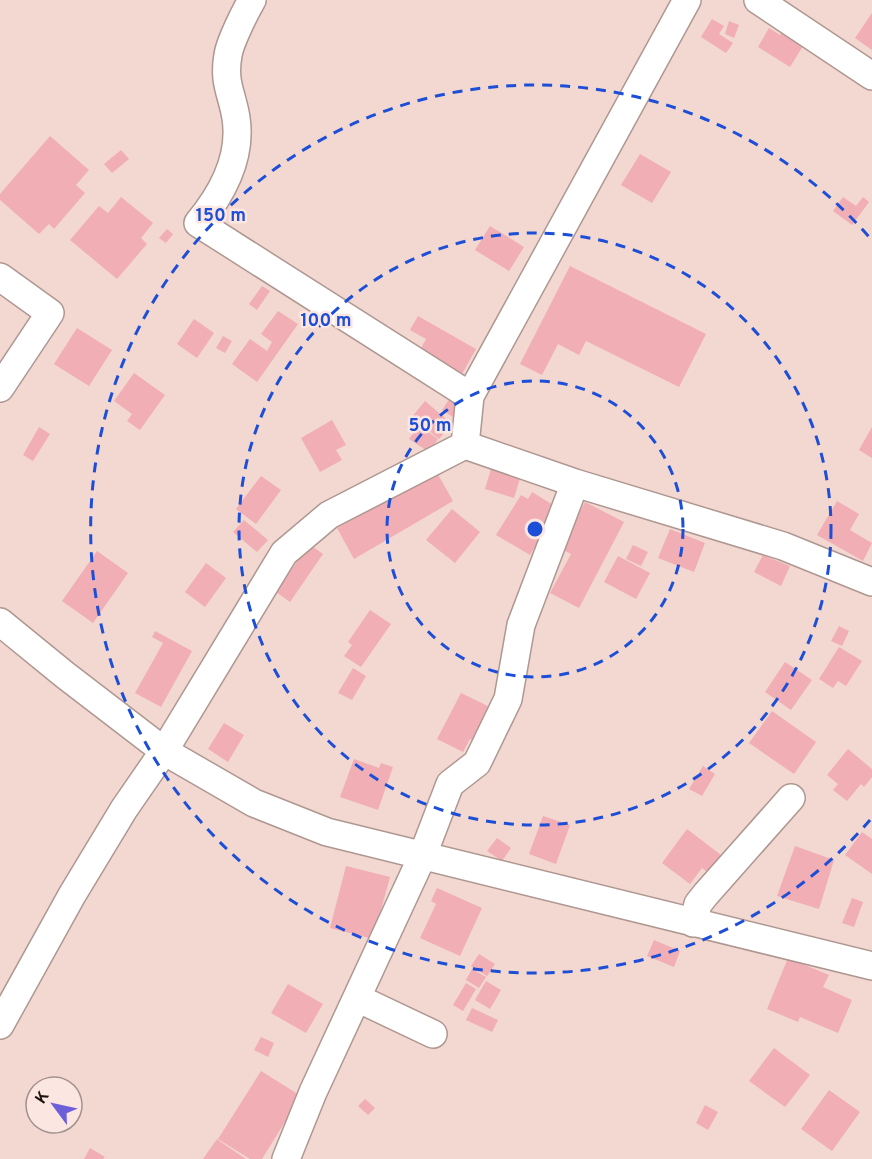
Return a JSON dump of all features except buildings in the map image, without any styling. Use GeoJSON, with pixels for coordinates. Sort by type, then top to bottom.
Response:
{"type":"FeatureCollection","features":[{"type":"Feature","properties":{"kind":"street"},"geometry":{"type":"LineString","coordinates":[[252,0],[228,53],[226,84],[236,117],[238,144],[228,176],[214,204],[198,224],[470,396]]}},
{"type":"Feature","properties":{"kind":"street"},"geometry":{"type":"LineString","coordinates":[[465,446],[470,396],[687,0]]}},
{"type":"Feature","properties":{"kind":"street"},"geometry":{"type":"LineString","coordinates":[[758,0],[872,76]]}},
{"type":"Feature","properties":{"kind":"street"},"geometry":{"type":"LineString","coordinates":[[0,277],[50,313],[0,388]]}},
{"type":"Feature","properties":{"kind":"street"},"geometry":{"type":"LineString","coordinates":[[0,1025],[78,885],[124,809],[164,751],[284,553],[329,515],[465,446],[575,483],[783,546],[872,582]]}},
{"type":"Feature","properties":{"kind":"street"},"geometry":{"type":"LineString","coordinates":[[288,1158],[313,1092],[422,857],[450,784],[477,764],[508,699],[521,625],[575,483]]}},
{"type":"Feature","properties":{"kind":"street"},"geometry":{"type":"LineString","coordinates":[[0,611],[65,675]]}},
{"type":"Feature","properties":{"kind":"street"},"geometry":{"type":"LineString","coordinates":[[0,622],[164,751],[254,803],[327,832],[872,966]]}},
{"type":"Feature","properties":{"kind":"street"},"geometry":{"type":"LineString","coordinates":[[693,923],[698,904],[791,798]]}},
{"type":"Feature","properties":{"kind":"street"},"geometry":{"type":"LineString","coordinates":[[357,998],[433,1034]]}}]}
